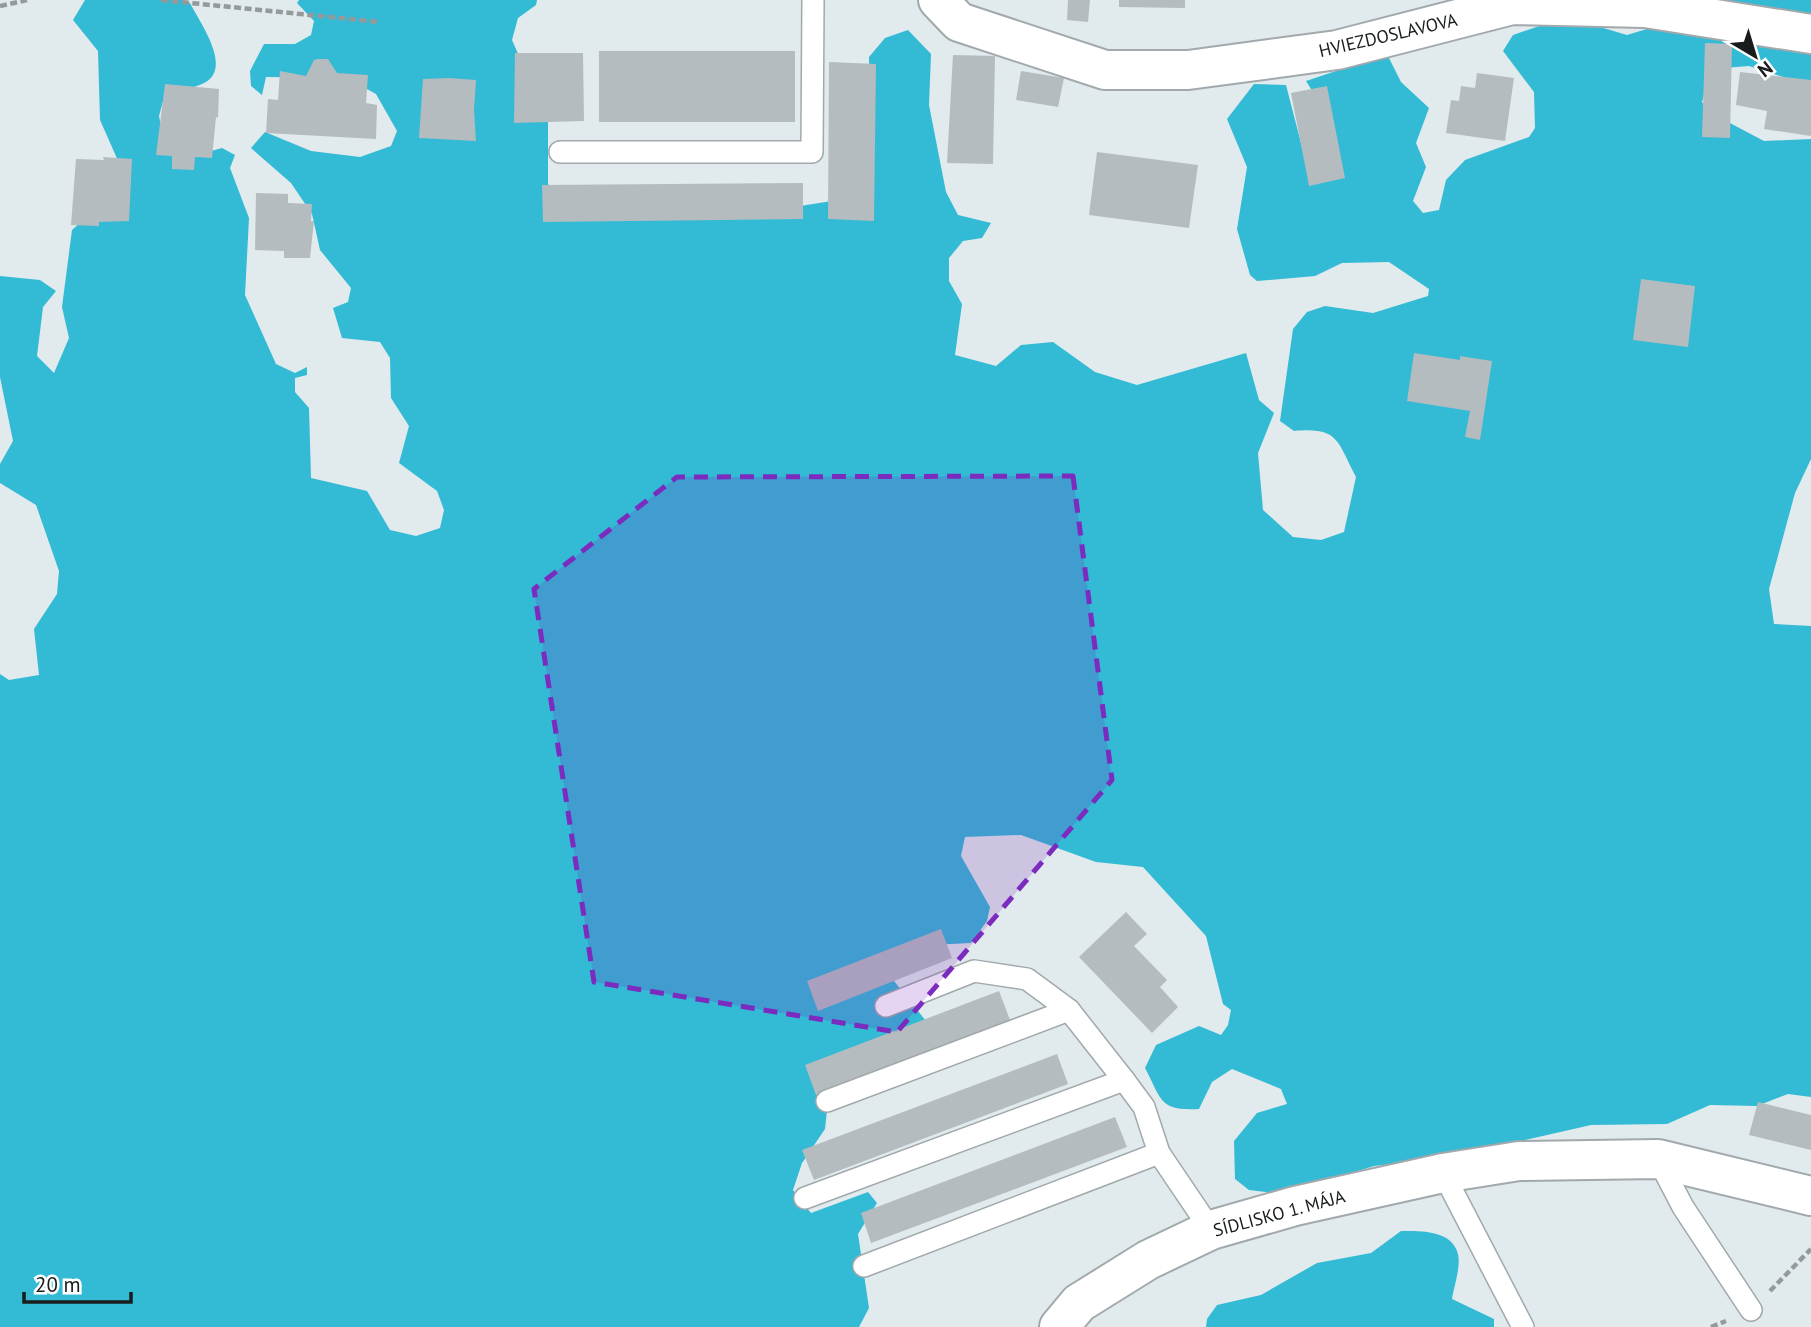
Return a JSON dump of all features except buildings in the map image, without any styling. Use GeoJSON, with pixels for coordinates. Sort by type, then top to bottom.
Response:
{"type":"FeatureCollection","features":[{"type":"Feature","properties":{"kind":"street","name":"HVIEZDOSLAVOVA"},"geometry":{"type":"LineString","coordinates":[[939,0],[959,22],[1105,70],[1188,71],[1337,50],[1512,5],[1645,8],[1811,34]]}},
{"type":"Feature","properties":{"kind":"street","name":"SÍDLISKO 1. MÁJA"},"geometry":{"type":"LineString","coordinates":[[1059,1327],[1079,1303],[1148,1261],[1211,1230],[1295,1206],[1443,1173],[1519,1161],[1658,1159],[1811,1196]]}},
{"type":"Feature","properties":{"kind":"lane"},"geometry":{"type":"LineString","coordinates":[[560,152],[811,152],[813,0]]}},
{"type":"Feature","properties":{"kind":"lane"},"geometry":{"type":"LineString","coordinates":[[886,1006],[974,971],[1027,979],[1069,1010],[1124,1080],[1144,1108],[1160,1153],[1211,1230]]}},
{"type":"Feature","properties":{"kind":"lane"},"geometry":{"type":"LineString","coordinates":[[827,1101],[1069,1010]]}},
{"type":"Feature","properties":{"kind":"lane"},"geometry":{"type":"LineString","coordinates":[[805,1198],[1124,1080]]}},
{"type":"Feature","properties":{"kind":"lane"},"geometry":{"type":"LineString","coordinates":[[864,1266],[1160,1153]]}},
{"type":"Feature","properties":{"kind":"lane"},"geometry":{"type":"LineString","coordinates":[[1658,1159],[1683,1207],[1751,1310]]}},
{"type":"Feature","properties":{"kind":"lane"},"geometry":{"type":"LineString","coordinates":[[1443,1173],[1523,1327]]}},
{"type":"Feature","properties":{"kind":"path"},"geometry":{"type":"LineString","coordinates":[[0,6],[27,0]]}},
{"type":"Feature","properties":{"kind":"path"},"geometry":{"type":"LineString","coordinates":[[161,0],[380,22]]}},
{"type":"Feature","properties":{"kind":"highlighted area"},"geometry":{"type":"Polygon","coordinates":[[[1073,476],[1112,780],[897,1032],[594,982],[534,589],[677,477],[1073,476]]]}},
{"type":"Feature","properties":{"kind":"shaded area"},"geometry":{"type":"Polygon","coordinates":[[[85,0],[182,0],[190,3],[212,46],[215,68],[211,77],[202,84],[165,94],[159,116],[166,152],[186,158],[222,148],[235,155],[230,168],[249,218],[245,295],[276,364],[295,373],[307,367],[307,375],[295,378],[295,392],[309,408],[311,478],[367,491],[390,530],[416,536],[440,528],[444,510],[437,491],[399,463],[409,426],[391,398],[390,358],[380,342],[342,338],[333,308],[348,302],[351,288],[320,250],[312,214],[291,183],[251,148],[265,132],[311,151],[360,157],[391,146],[397,131],[376,94],[347,78],[266,77],[262,95],[251,86],[250,71],[264,44],[295,44],[311,35],[314,21],[297,3],[299,0],[537,0],[536,5],[518,18],[512,40],[548,122],[548,184],[562,200],[775,210],[857,197],[870,178],[869,57],[885,38],[908,30],[931,54],[929,105],[946,192],[958,215],[991,223],[982,238],[963,241],[949,258],[949,281],[962,304],[955,355],[996,366],[1021,345],[1053,342],[1095,372],[1137,385],[1246,353],[1259,400],[1274,413],[1258,453],[1263,510],[1293,537],[1321,540],[1344,532],[1356,477],[1335,439],[1320,431],[1294,431],[1280,421],[1293,329],[1307,312],[1325,306],[1373,313],[1428,296],[1429,289],[1389,262],[1342,263],[1315,276],[1257,281],[1250,275],[1237,229],[1247,167],[1227,119],[1254,84],[1286,85],[1302,147],[1334,125],[1306,81],[1387,54],[1401,82],[1429,108],[1416,143],[1426,167],[1413,201],[1423,213],[1439,210],[1446,180],[1465,160],[1529,137],[1535,128],[1534,92],[1503,51],[1513,35],[1566,17],[1627,35],[1660,25],[1716,0],[1811,0],[1811,86],[1749,66],[1711,69],[1702,102],[1709,112],[1764,141],[1811,139],[1811,459],[1795,493],[1769,589],[1774,624],[1811,626],[1811,1097],[1788,1094],[1757,1106],[1710,1105],[1667,1124],[1591,1125],[1450,1157],[1374,1166],[1283,1194],[1249,1190],[1235,1179],[1234,1141],[1257,1113],[1287,1104],[1281,1089],[1232,1069],[1212,1082],[1199,1109],[1176,1108],[1159,1096],[1145,1068],[1156,1045],[1199,1026],[1221,1035],[1228,1025],[1231,1010],[1223,1004],[1206,936],[1143,867],[1096,862],[1021,835],[965,837],[961,856],[990,907],[987,921],[971,943],[911,946],[894,981],[926,1021],[832,1065],[825,1129],[802,1163],[793,1190],[811,1213],[868,1192],[877,1203],[858,1234],[869,1308],[859,1327],[0,1327],[0,674],[9,680],[39,675],[34,629],[57,594],[59,571],[36,505],[0,483],[0,464],[13,441],[0,377],[0,276],[40,280],[56,291],[43,307],[37,356],[54,373],[69,338],[62,307],[72,230],[127,181],[100,120],[98,51],[73,20],[85,0]]]}},
{"type":"Feature","properties":{"kind":"shaded area"},"geometry":{"type":"Polygon","coordinates":[[[1401,1231],[1435,1233],[1455,1246],[1459,1259],[1452,1299],[1494,1319],[1494,1327],[1206,1327],[1207,1319],[1217,1305],[1261,1295],[1317,1263],[1371,1253],[1401,1231]]]}}]}
